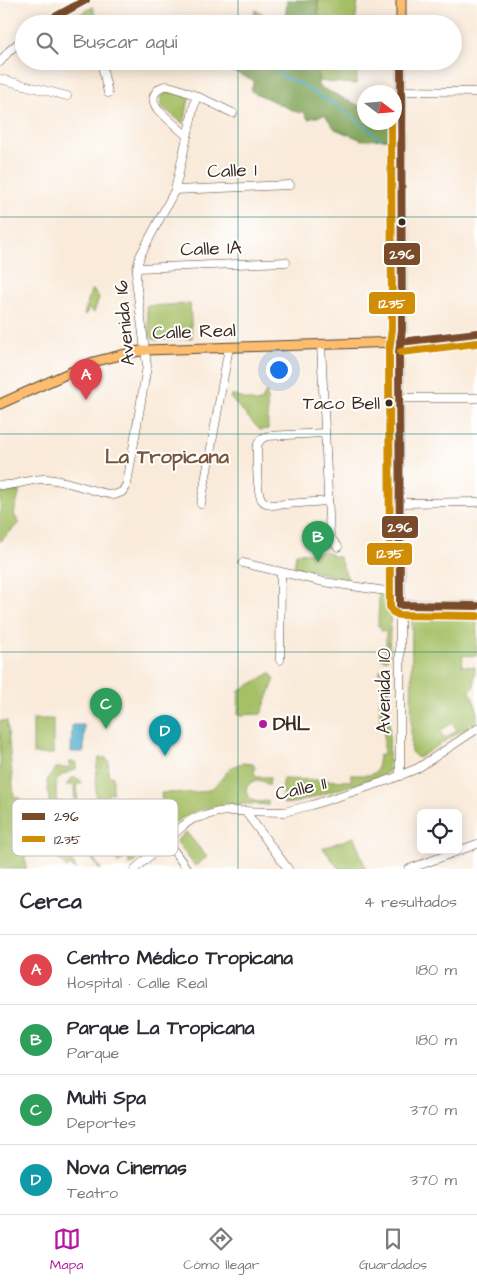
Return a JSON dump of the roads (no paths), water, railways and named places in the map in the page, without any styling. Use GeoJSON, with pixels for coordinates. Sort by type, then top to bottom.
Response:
{"type":"FeatureCollection","features":[{"type":"Feature","properties":{"kind":"main road"},"geometry":{"type":"LineString","coordinates":[[401,0],[401,15]]}},
{"type":"Feature","properties":{"kind":"main road"},"geometry":{"type":"LineString","coordinates":[[401,70],[401,85]]}},
{"type":"Feature","properties":{"kind":"main road"},"geometry":{"type":"LineString","coordinates":[[401,130],[400,605],[477,606]]}},
{"type":"Feature","properties":{"kind":"main road","name":"Calle Real"},"geometry":{"type":"LineString","coordinates":[[0,404],[93,362],[146,350],[400,342]]}},
{"type":"Feature","properties":{"kind":"street"},"geometry":{"type":"LineString","coordinates":[[58,15],[86,0]]}},
{"type":"Feature","properties":{"kind":"street"},"geometry":{"type":"LineString","coordinates":[[0,62],[15,46]]}},
{"type":"Feature","properties":{"kind":"street"},"geometry":{"type":"LineString","coordinates":[[104,70],[108,93]]}},
{"type":"Feature","properties":{"kind":"street"},"geometry":{"type":"LineString","coordinates":[[0,79],[67,96]]}},
{"type":"Feature","properties":{"kind":"street"},"geometry":{"type":"LineString","coordinates":[[187,136],[154,105],[154,94],[162,87],[168,86],[180,89],[233,113]]}},
{"type":"Feature","properties":{"kind":"street"},"geometry":{"type":"LineString","coordinates":[[402,91],[477,92]]}},
{"type":"Feature","properties":{"kind":"street","name":"Avenida 16"},"geometry":{"type":"LineString","coordinates":[[0,485],[43,478],[111,494],[119,494],[125,488],[130,476],[147,366],[136,280],[137,268],[140,256],[175,190],[196,97]]}},
{"type":"Feature","properties":{"kind":"street","name":"Calle 1"},"geometry":{"type":"LineString","coordinates":[[175,190],[256,190],[290,185]]}},
{"type":"Feature","properties":{"kind":"street","name":"Calle 1A"},"geometry":{"type":"LineString","coordinates":[[137,268],[286,262]]}},
{"type":"Feature","properties":{"kind":"street"},"geometry":{"type":"LineString","coordinates":[[400,342],[477,333]]}},
{"type":"Feature","properties":{"kind":"street"},"geometry":{"type":"LineString","coordinates":[[321,344],[330,537],[338,547]]}},
{"type":"Feature","properties":{"kind":"street"},"geometry":{"type":"LineString","coordinates":[[201,504],[229,347]]}},
{"type":"Feature","properties":{"kind":"street"},"geometry":{"type":"LineString","coordinates":[[400,398],[477,398]]}},
{"type":"Feature","properties":{"kind":"street"},"geometry":{"type":"LineString","coordinates":[[324,433],[263,437],[257,447],[259,494],[263,501],[272,505],[328,501]]}},
{"type":"Feature","properties":{"kind":"street"},"geometry":{"type":"LineString","coordinates":[[400,503],[477,502]]}},
{"type":"Feature","properties":{"kind":"street"},"geometry":{"type":"LineString","coordinates":[[242,563],[324,582],[400,593]]}},
{"type":"Feature","properties":{"kind":"street"},"geometry":{"type":"LineString","coordinates":[[280,660],[281,573]]}},
{"type":"Feature","properties":{"kind":"street","name":"Avenida 10"},"geometry":{"type":"LineString","coordinates":[[400,605],[400,776]]}},
{"type":"Feature","properties":{"kind":"street","name":"Calle 11"},"geometry":{"type":"LineString","coordinates":[[178,830],[201,816],[218,812],[276,813],[292,811],[380,783],[418,768],[477,729]]}},
{"type":"Feature","properties":{"kind":"street"},"geometry":{"type":"LineString","coordinates":[[245,811],[288,869]]}},
{"type":"Feature","properties":{"kind":"street"},"geometry":{"type":"LineString","coordinates":[[409,869],[477,844]]}},
{"type":"Feature","properties":{"kind":"street","name":"Calle 11"},"geometry":{"type":"LineString","coordinates":[[135,869],[149,856]]}},
{"type":"Feature","properties":{"kind":"street"},"geometry":{"type":"LineString","coordinates":[[178,856],[187,869]]}},
{"type":"Feature","properties":{"kind":"water"},"geometry":{"type":"Polygon","coordinates":[[[72,725],[84,725],[84,752],[71,752],[72,725]]]}},
{"type":"Feature","properties":{"kind":"waterway"},"geometry":{"type":"LineString","coordinates":[[278,70],[283,77],[299,83],[336,105],[381,139]]}},
{"type":"Feature","properties":{"kind":"place","name":"Centro Médico Tropicana"},"geometry":{"type":"Point","coordinates":[86,400]}},
{"type":"Feature","properties":{"kind":"place","name":"Taco Bell"},"geometry":{"type":"Point","coordinates":[389,403]}},
{"type":"Feature","properties":{"kind":"place","name":"Parque La Tropicana"},"geometry":{"type":"Point","coordinates":[318,562]}},
{"type":"Feature","properties":{"kind":"place","name":"DHL"},"geometry":{"type":"Point","coordinates":[263,724]}},
{"type":"Feature","properties":{"kind":"place","name":"Multi Spa"},"geometry":{"type":"Point","coordinates":[106,729]}},
{"type":"Feature","properties":{"kind":"place","name":"Nova Cinemas"},"geometry":{"type":"Point","coordinates":[165,756]}},
{"type":"Feature","properties":{"kind":"district","name":"La Tropicana"},"geometry":{"type":"Point","coordinates":[167,457]}}]}
